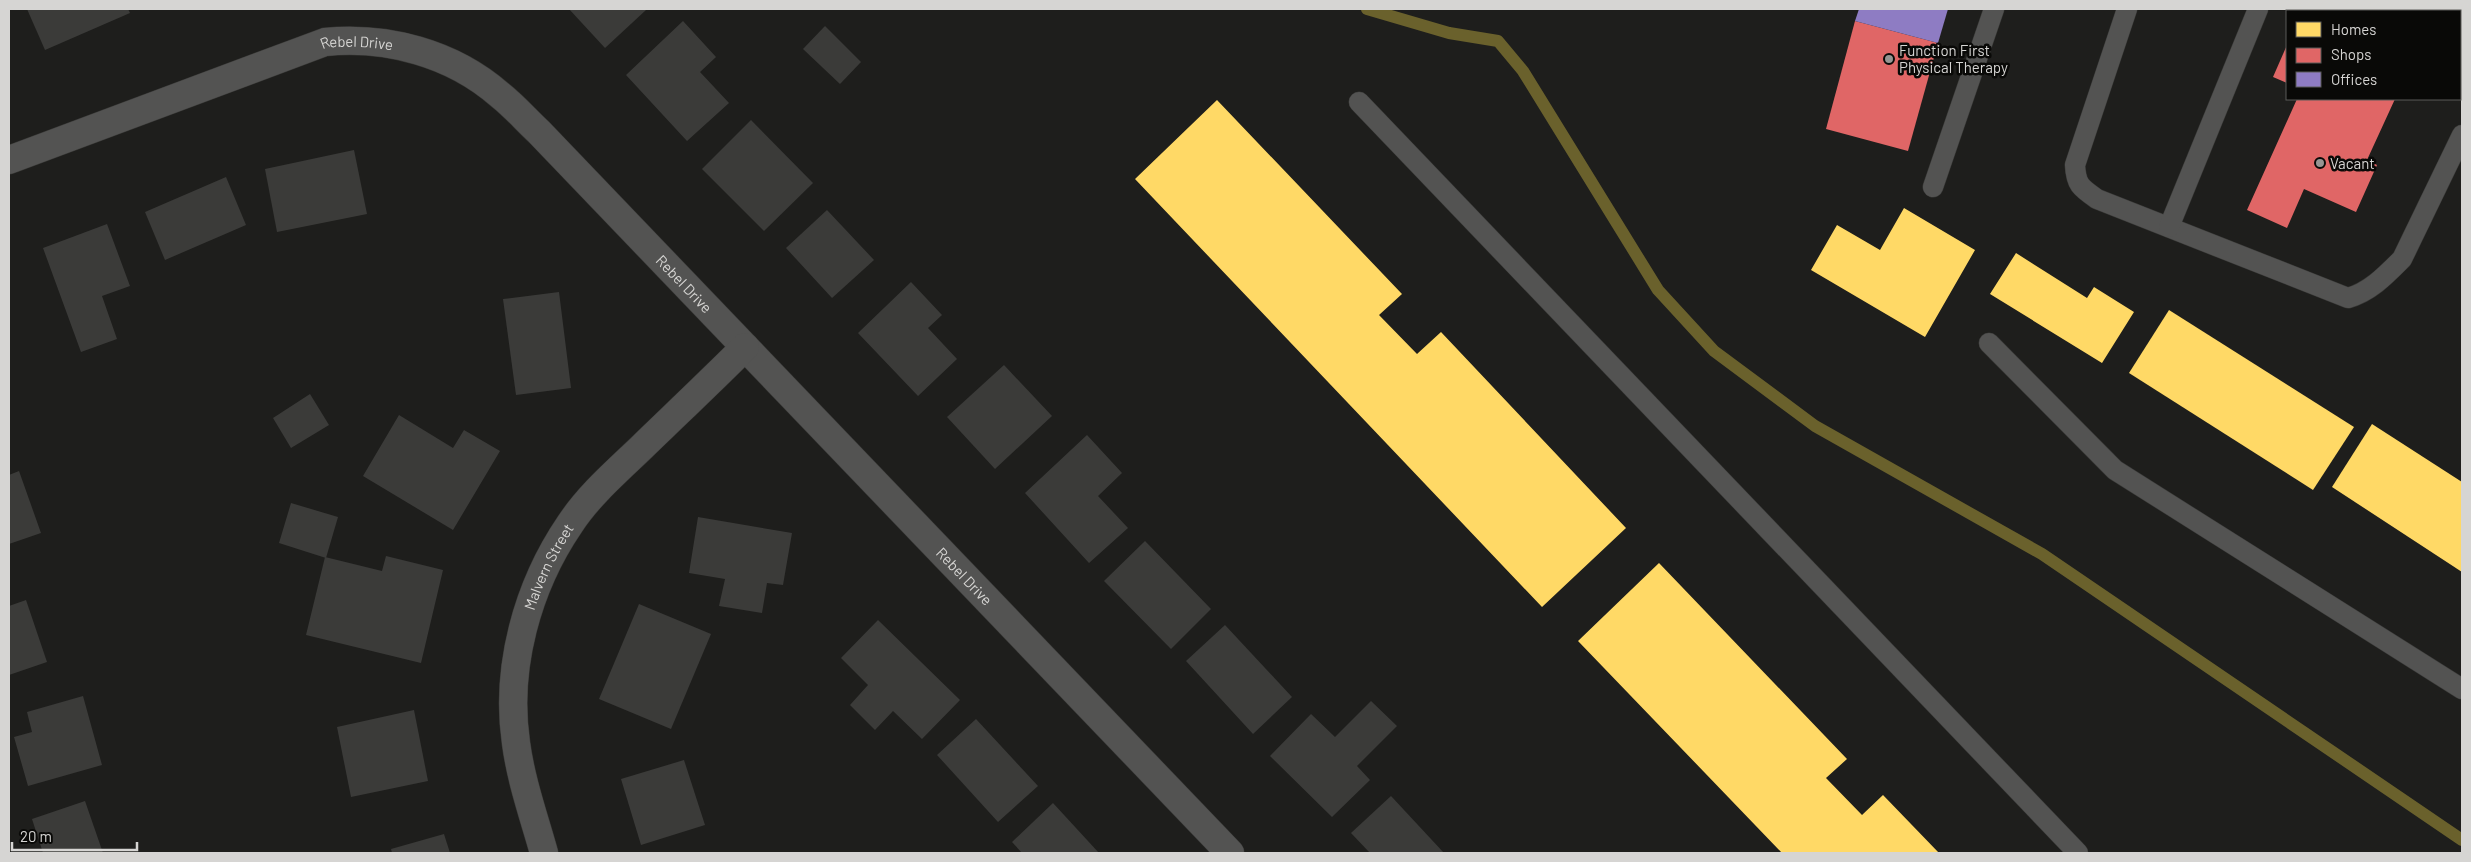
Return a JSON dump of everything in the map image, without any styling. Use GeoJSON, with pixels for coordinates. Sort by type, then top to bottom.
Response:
{"type":"FeatureCollection","features":[{"type":"Feature","properties":{"kind":"street","name":"Rebel Drive"},"geometry":{"type":"LineString","coordinates":[[9,160],[324,42],[354,39],[412,48],[473,74],[500,95],[745,347],[1230,853]]}},
{"type":"Feature","properties":{"kind":"street","name":"Malvern Street"},"geometry":{"type":"LineString","coordinates":[[544,853],[516,744],[513,704],[515,669],[522,630],[533,596],[570,524],[601,486],[745,347]]}},
{"type":"Feature","properties":{"kind":"lane"},"geometry":{"type":"LineString","coordinates":[[1933,186],[1994,9]]}},
{"type":"Feature","properties":{"kind":"lane"},"geometry":{"type":"LineString","coordinates":[[2127,9],[2074,165],[2076,180],[2083,190],[2097,199],[2348,298],[2361,294],[2402,259],[2462,135]]}},
{"type":"Feature","properties":{"kind":"lane"},"geometry":{"type":"LineString","coordinates":[[2169,227],[2258,9]]}},
{"type":"Feature","properties":{"kind":"lane"},"geometry":{"type":"LineString","coordinates":[[1359,102],[2078,853]]}},
{"type":"Feature","properties":{"kind":"lane"},"geometry":{"type":"LineString","coordinates":[[1989,344],[2116,470],[2462,688]]}},
{"type":"Feature","properties":{"kind":"building: Homes"},"geometry":{"type":"Polygon","coordinates":[[[1217,100],[1402,294],[1379,315],[1417,354],[1441,332],[1626,528],[1542,607],[1135,179],[1217,100]]]}},
{"type":"Feature","properties":{"kind":"building: Homes"},"geometry":{"type":"Polygon","coordinates":[[[1904,208],[1975,250],[1925,337],[1811,270],[1837,225],[1880,250],[1904,208]]]}},
{"type":"Feature","properties":{"kind":"building: Homes"},"geometry":{"type":"Polygon","coordinates":[[[2016,253],[2087,298],[2094,287],[2134,312],[2102,363],[1990,294],[2016,253]]]}},
{"type":"Feature","properties":{"kind":"building: Homes"},"geometry":{"type":"Polygon","coordinates":[[[2169,310],[2354,427],[2313,490],[2129,373],[2169,310]]]}},
{"type":"Feature","properties":{"kind":"building: Homes"},"geometry":{"type":"Polygon","coordinates":[[[2372,424],[2462,482],[2462,572],[2332,487],[2372,424]]]}},
{"type":"Feature","properties":{"kind":"building: Homes"},"geometry":{"type":"Polygon","coordinates":[[[1659,563],[1847,759],[1826,778],[1862,815],[1883,795],[1939,853],[1782,853],[1578,641],[1659,563]]]}},
{"type":"Feature","properties":{"kind":"building: Shops"},"geometry":{"type":"Polygon","coordinates":[[[1855,21],[1938,43],[1908,151],[1826,129],[1855,21]]]}},
{"type":"Feature","properties":{"kind":"building: Shops"},"geometry":{"type":"Polygon","coordinates":[[[2286,47],[2286,83],[2273,77],[2286,47]]]}},
{"type":"Feature","properties":{"kind":"building: Shops","name":"Vacant"},"geometry":{"type":"Polygon","coordinates":[[[2297,100],[2395,100],[2367,160],[2377,165],[2356,212],[2304,189],[2287,228],[2247,210],[2297,100]]]}},
{"type":"Feature","properties":{"kind":"building: Offices"},"geometry":{"type":"Polygon","coordinates":[[[1859,9],[1948,9],[1938,43],[1855,21],[1859,9]]]}},
{"type":"Feature","properties":{"kind":"building: Other"},"geometry":{"type":"Polygon","coordinates":[[[27,9],[128,9],[130,13],[45,50],[27,9]]]}},
{"type":"Feature","properties":{"kind":"building: Other"},"geometry":{"type":"Polygon","coordinates":[[[569,9],[645,9],[646,10],[605,48],[569,9]]]}},
{"type":"Feature","properties":{"kind":"building: Other"},"geometry":{"type":"Polygon","coordinates":[[[683,21],[716,57],[700,72],[729,103],[687,141],[626,75],[683,21]]]}},
{"type":"Feature","properties":{"kind":"building: Other"},"geometry":{"type":"Polygon","coordinates":[[[825,26],[861,62],[840,84],[803,49],[825,26]]]}},
{"type":"Feature","properties":{"kind":"building: Other"},"geometry":{"type":"Polygon","coordinates":[[[751,120],[813,183],[764,231],[702,169],[751,120]]]}},
{"type":"Feature","properties":{"kind":"building: Other"},"geometry":{"type":"Polygon","coordinates":[[[354,150],[367,214],[277,232],[265,169],[354,150]]]}},
{"type":"Feature","properties":{"kind":"building: Other"},"geometry":{"type":"Polygon","coordinates":[[[226,177],[246,225],[165,260],[145,212],[226,177]]]}},
{"type":"Feature","properties":{"kind":"building: Other"},"geometry":{"type":"Polygon","coordinates":[[[827,210],[874,260],[832,298],[786,248],[827,210]]]}},
{"type":"Feature","properties":{"kind":"building: Other"},"geometry":{"type":"Polygon","coordinates":[[[107,224],[130,286],[102,296],[117,339],[81,352],[43,248],[107,224]]]}},
{"type":"Feature","properties":{"kind":"building: Other"},"geometry":{"type":"Polygon","coordinates":[[[911,282],[942,315],[928,328],[957,359],[918,396],[858,333],[911,282]]]}},
{"type":"Feature","properties":{"kind":"building: Other"},"geometry":{"type":"Polygon","coordinates":[[[559,292],[571,388],[516,395],[503,299],[559,292]]]}},
{"type":"Feature","properties":{"kind":"building: Other"},"geometry":{"type":"Polygon","coordinates":[[[1004,365],[1052,416],[995,469],[947,417],[1004,365]]]}},
{"type":"Feature","properties":{"kind":"building: Other"},"geometry":{"type":"Polygon","coordinates":[[[310,394],[329,425],[291,448],[273,418],[310,394]]]}},
{"type":"Feature","properties":{"kind":"building: Other"},"geometry":{"type":"Polygon","coordinates":[[[399,415],[453,448],[464,430],[500,451],[453,530],[363,476],[399,415]]]}},
{"type":"Feature","properties":{"kind":"building: Other"},"geometry":{"type":"Polygon","coordinates":[[[1087,435],[1122,473],[1098,496],[1128,528],[1089,563],[1025,493],[1087,435]]]}},
{"type":"Feature","properties":{"kind":"building: Other"},"geometry":{"type":"Polygon","coordinates":[[[19,471],[41,533],[9,544],[9,475],[19,471]]]}},
{"type":"Feature","properties":{"kind":"building: Other"},"geometry":{"type":"Polygon","coordinates":[[[291,503],[338,517],[326,558],[279,543],[291,503]]]}},
{"type":"Feature","properties":{"kind":"building: Other"},"geometry":{"type":"Polygon","coordinates":[[[698,517],[792,533],[783,585],[767,583],[762,613],[719,606],[725,579],[689,573],[698,517]]]}},
{"type":"Feature","properties":{"kind":"building: Other"},"geometry":{"type":"Polygon","coordinates":[[[1145,541],[1211,609],[1171,649],[1104,581],[1145,541]]]}},
{"type":"Feature","properties":{"kind":"building: Other"},"geometry":{"type":"Polygon","coordinates":[[[386,556],[443,570],[421,663],[306,635],[325,557],[382,571],[386,556]]]}},
{"type":"Feature","properties":{"kind":"building: Other"},"geometry":{"type":"Polygon","coordinates":[[[26,600],[47,662],[9,675],[9,606],[26,600]]]}},
{"type":"Feature","properties":{"kind":"building: Other"},"geometry":{"type":"Polygon","coordinates":[[[639,604],[711,634],[671,729],[599,699],[639,604]]]}},
{"type":"Feature","properties":{"kind":"building: Other"},"geometry":{"type":"Polygon","coordinates":[[[878,620],[960,700],[922,739],[893,711],[875,730],[850,705],[868,685],[841,658],[878,620]]]}},
{"type":"Feature","properties":{"kind":"building: Other"},"geometry":{"type":"Polygon","coordinates":[[[1225,625],[1292,697],[1253,734],[1186,661],[1225,625]]]}},
{"type":"Feature","properties":{"kind":"building: Other"},"geometry":{"type":"Polygon","coordinates":[[[83,696],[102,765],[28,786],[14,737],[32,732],[27,712],[83,696]]]}},
{"type":"Feature","properties":{"kind":"building: Other"},"geometry":{"type":"Polygon","coordinates":[[[1371,701],[1397,726],[1357,766],[1370,780],[1332,817],[1270,756],[1311,714],[1335,737],[1371,701]]]}},
{"type":"Feature","properties":{"kind":"building: Other"},"geometry":{"type":"Polygon","coordinates":[[[414,710],[428,781],[351,797],[337,727],[414,710]]]}},
{"type":"Feature","properties":{"kind":"building: Other"},"geometry":{"type":"Polygon","coordinates":[[[976,719],[1038,786],[998,822],[937,755],[976,719]]]}},
{"type":"Feature","properties":{"kind":"building: Other"},"geometry":{"type":"Polygon","coordinates":[[[684,760],[705,825],[641,845],[621,779],[684,760]]]}},
{"type":"Feature","properties":{"kind":"building: Other"},"geometry":{"type":"Polygon","coordinates":[[[1391,796],[1444,853],[1370,853],[1351,833],[1391,796]]]}},
{"type":"Feature","properties":{"kind":"building: Other"},"geometry":{"type":"Polygon","coordinates":[[[85,801],[103,853],[43,853],[32,819],[85,801]]]}},
{"type":"Feature","properties":{"kind":"building: Other"},"geometry":{"type":"Polygon","coordinates":[[[1053,803],[1099,853],[1022,853],[1012,842],[1053,803]]]}},
{"type":"Feature","properties":{"kind":"building: Other"},"geometry":{"type":"Polygon","coordinates":[[[444,834],[450,853],[392,853],[391,849],[444,834]]]}},
{"type":"Feature","properties":{"kind":"waterway"},"geometry":{"type":"LineString","coordinates":[[1367,9],[1449,33],[1498,41],[1523,71],[1658,290],[1714,351],[1815,426],[2042,554],[2462,840]]}},
{"type":"Feature","properties":{"kind":"place","name":"Function First Physical Therapy"},"geometry":{"type":"Point","coordinates":[1889,59]}},
{"type":"Feature","properties":{"kind":"place","name":"Vacant"},"geometry":{"type":"Point","coordinates":[2320,163]}}]}
